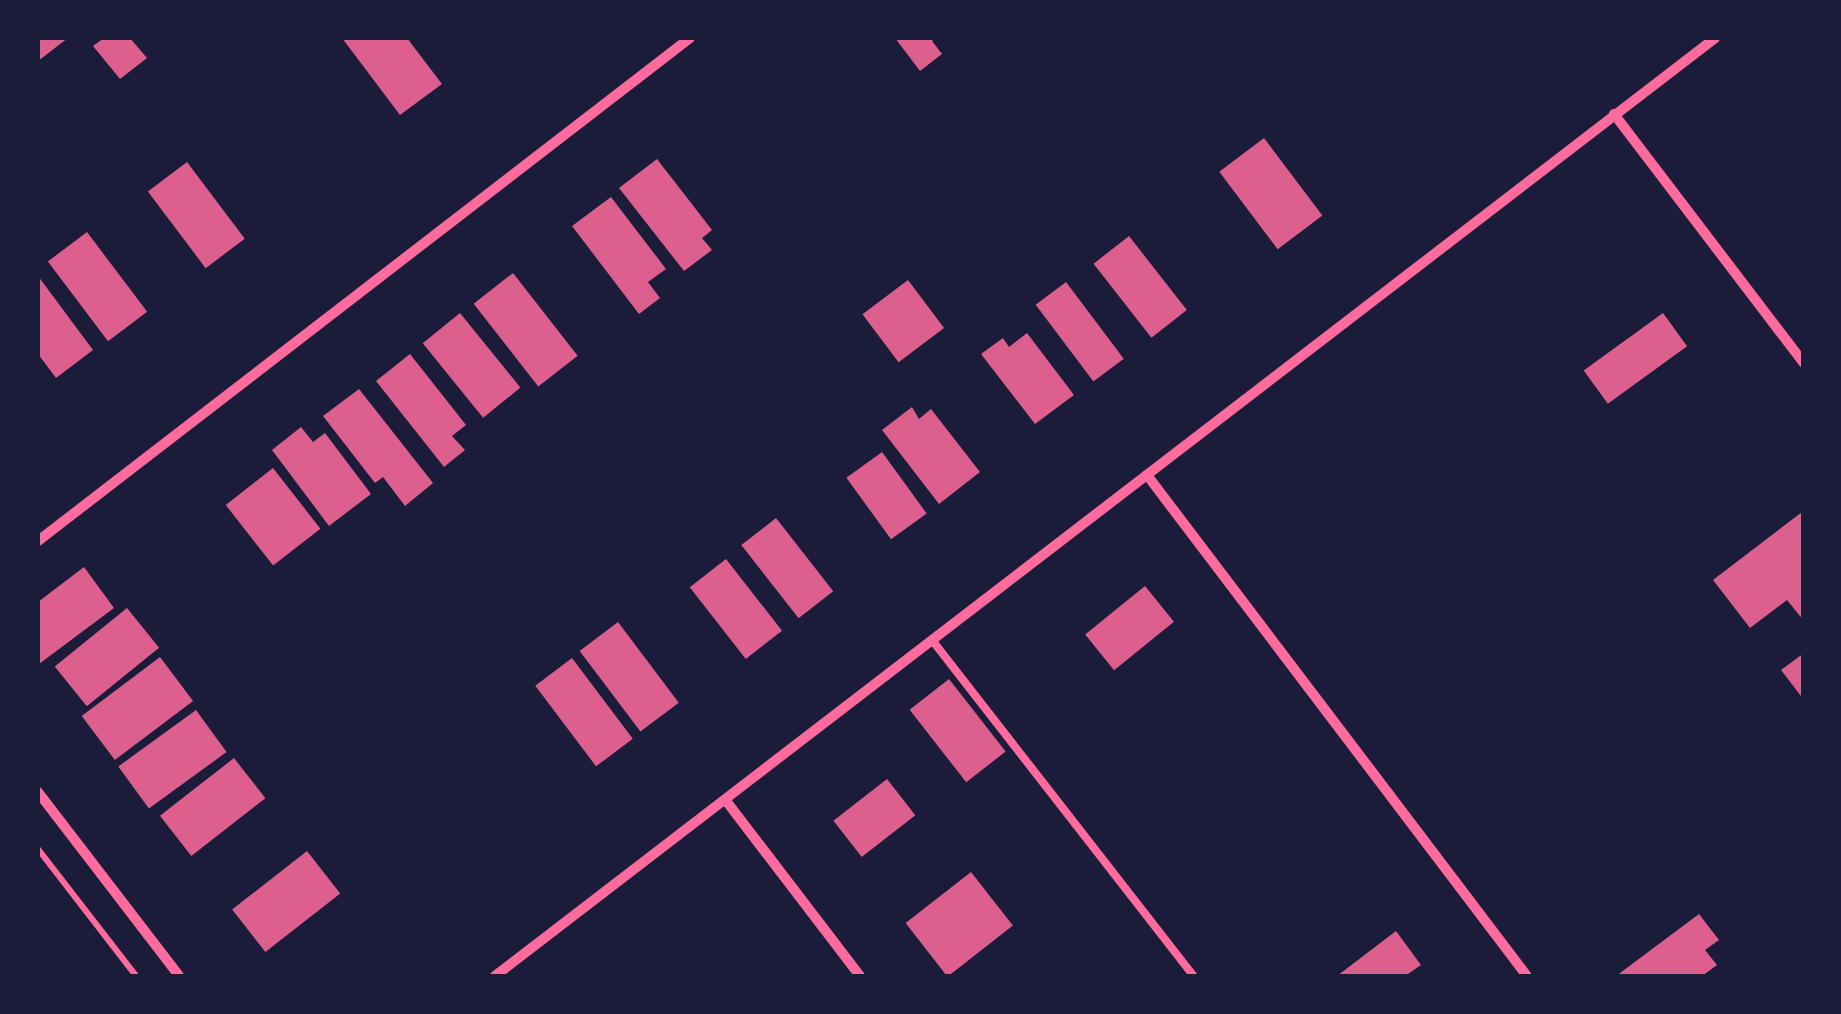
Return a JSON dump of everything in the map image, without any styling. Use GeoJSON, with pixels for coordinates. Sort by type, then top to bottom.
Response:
{"type":"FeatureCollection","features":[{"type":"Feature","properties":{"kind":"street"},"geometry":{"type":"LineString","coordinates":[[38,542],[690,38]]}},
{"type":"Feature","properties":{"kind":"street"},"geometry":{"type":"LineString","coordinates":[[494,976],[727,802],[1714,38]]}},
{"type":"Feature","properties":{"kind":"street"},"geometry":{"type":"LineString","coordinates":[[1614,114],[1804,363]]}},
{"type":"Feature","properties":{"kind":"street"},"geometry":{"type":"LineString","coordinates":[[1146,474],[1527,976]]}},
{"type":"Feature","properties":{"kind":"street"},"geometry":{"type":"LineString","coordinates":[[38,792],[179,976]]}},
{"type":"Feature","properties":{"kind":"street"},"geometry":{"type":"LineString","coordinates":[[727,802],[860,976]]}},
{"type":"Feature","properties":{"kind":"lane"},"geometry":{"type":"LineString","coordinates":[[932,640],[1194,976]]}},
{"type":"Feature","properties":{"kind":"path"},"geometry":{"type":"LineString","coordinates":[[38,850],[136,976]]}},
{"type":"Feature","properties":{"kind":"building"},"geometry":{"type":"Polygon","coordinates":[[[38,38],[68,38],[38,61],[38,38]]]}},
{"type":"Feature","properties":{"kind":"building"},"geometry":{"type":"Polygon","coordinates":[[[104,38],[130,38],[147,58],[120,79],[93,46],[104,38]]]}},
{"type":"Feature","properties":{"kind":"building"},"geometry":{"type":"Polygon","coordinates":[[[342,38],[407,38],[442,84],[400,115],[342,38]]]}},
{"type":"Feature","properties":{"kind":"building"},"geometry":{"type":"Polygon","coordinates":[[[895,38],[937,38],[932,41],[942,54],[920,71],[895,38]]]}},
{"type":"Feature","properties":{"kind":"building"},"geometry":{"type":"Polygon","coordinates":[[[1264,138],[1322,215],[1278,249],[1219,172],[1264,138]]]}},
{"type":"Feature","properties":{"kind":"building"},"geometry":{"type":"Polygon","coordinates":[[[657,159],[712,230],[702,238],[712,250],[684,271],[619,188],[657,159]]]}},
{"type":"Feature","properties":{"kind":"building"},"geometry":{"type":"Polygon","coordinates":[[[187,162],[245,239],[206,268],[148,191],[187,162]]]}},
{"type":"Feature","properties":{"kind":"building"},"geometry":{"type":"Polygon","coordinates":[[[611,197],[666,269],[648,282],[660,298],[639,314],[572,226],[611,197]]]}},
{"type":"Feature","properties":{"kind":"building"},"geometry":{"type":"Polygon","coordinates":[[[87,232],[147,312],[108,341],[48,261],[87,232]]]}},
{"type":"Feature","properties":{"kind":"building"},"geometry":{"type":"Polygon","coordinates":[[[1129,236],[1187,310],[1151,338],[1094,264],[1129,236]]]}},
{"type":"Feature","properties":{"kind":"building"},"geometry":{"type":"Polygon","coordinates":[[[513,273],[578,356],[538,387],[474,304],[513,273]]]}},
{"type":"Feature","properties":{"kind":"building"},"geometry":{"type":"Polygon","coordinates":[[[38,276],[93,350],[56,378],[38,354],[38,276]]]}},
{"type":"Feature","properties":{"kind":"building"},"geometry":{"type":"Polygon","coordinates":[[[908,280],[944,328],[899,362],[862,314],[908,280]]]}},
{"type":"Feature","properties":{"kind":"building"},"geometry":{"type":"Polygon","coordinates":[[[1066,282],[1124,359],[1093,382],[1036,305],[1066,282]]]}},
{"type":"Feature","properties":{"kind":"building"},"geometry":{"type":"Polygon","coordinates":[[[460,313],[520,388],[483,418],[423,343],[460,313]]]}},
{"type":"Feature","properties":{"kind":"building"},"geometry":{"type":"Polygon","coordinates":[[[1663,313],[1687,346],[1608,404],[1584,371],[1663,313]]]}},
{"type":"Feature","properties":{"kind":"building"},"geometry":{"type":"Polygon","coordinates":[[[1027,333],[1074,395],[1035,424],[981,354],[1003,338],[1009,347],[1027,333]]]}},
{"type":"Feature","properties":{"kind":"building"},"geometry":{"type":"Polygon","coordinates":[[[410,354],[466,425],[452,436],[465,450],[444,467],[376,381],[410,354]]]}},
{"type":"Feature","properties":{"kind":"building"},"geometry":{"type":"Polygon","coordinates":[[[359,389],[433,483],[405,506],[383,477],[375,483],[323,416],[359,389]]]}},
{"type":"Feature","properties":{"kind":"building"},"geometry":{"type":"Polygon","coordinates":[[[912,407],[919,419],[931,409],[980,472],[939,504],[882,430],[912,407]]]}},
{"type":"Feature","properties":{"kind":"building"},"geometry":{"type":"Polygon","coordinates":[[[301,427],[313,442],[325,433],[371,494],[329,526],[272,450],[301,427]]]}},
{"type":"Feature","properties":{"kind":"building"},"geometry":{"type":"Polygon","coordinates":[[[882,452],[927,513],[891,539],[846,478],[882,452]]]}},
{"type":"Feature","properties":{"kind":"building"},"geometry":{"type":"Polygon","coordinates":[[[273,468],[320,529],[273,566],[226,505],[273,468]]]}},
{"type":"Feature","properties":{"kind":"building"},"geometry":{"type":"Polygon","coordinates":[[[1802,512],[1804,621],[1787,600],[1750,628],[1713,580],[1802,512]]]}},
{"type":"Feature","properties":{"kind":"building"},"geometry":{"type":"Polygon","coordinates":[[[776,518],[833,591],[799,618],[741,545],[776,518]]]}},
{"type":"Feature","properties":{"kind":"building"},"geometry":{"type":"Polygon","coordinates":[[[726,559],[782,631],[746,659],[690,587],[726,559]]]}},
{"type":"Feature","properties":{"kind":"building"},"geometry":{"type":"Polygon","coordinates":[[[84,567],[114,608],[39,664],[38,602],[84,567]]]}},
{"type":"Feature","properties":{"kind":"building"},"geometry":{"type":"Polygon","coordinates":[[[1145,586],[1174,622],[1114,670],[1085,634],[1145,586]]]}},
{"type":"Feature","properties":{"kind":"building"},"geometry":{"type":"Polygon","coordinates":[[[127,608],[159,648],[87,706],[55,667],[127,608]]]}},
{"type":"Feature","properties":{"kind":"building"},"geometry":{"type":"Polygon","coordinates":[[[618,622],[679,703],[640,732],[580,651],[618,622]]]}},
{"type":"Feature","properties":{"kind":"building"},"geometry":{"type":"Polygon","coordinates":[[[1804,653],[1804,700],[1781,670],[1804,653]]]}},
{"type":"Feature","properties":{"kind":"building"},"geometry":{"type":"Polygon","coordinates":[[[160,657],[193,701],[115,760],[82,716],[160,657]]]}},
{"type":"Feature","properties":{"kind":"building"},"geometry":{"type":"Polygon","coordinates":[[[572,658],[633,739],[596,766],[535,686],[572,658]]]}},
{"type":"Feature","properties":{"kind":"building"},"geometry":{"type":"Polygon","coordinates":[[[949,679],[1006,751],[966,782],[910,710],[949,679]]]}},
{"type":"Feature","properties":{"kind":"building"},"geometry":{"type":"Polygon","coordinates":[[[196,710],[227,752],[149,808],[118,766],[196,710]]]}},
{"type":"Feature","properties":{"kind":"building"},"geometry":{"type":"Polygon","coordinates":[[[234,758],[265,798],[191,856],[160,816],[234,758]]]}},
{"type":"Feature","properties":{"kind":"building"},"geometry":{"type":"Polygon","coordinates":[[[887,779],[915,815],[862,857],[833,821],[887,779]]]}},
{"type":"Feature","properties":{"kind":"building"},"geometry":{"type":"Polygon","coordinates":[[[307,851],[340,894],[265,952],[232,909],[307,851]]]}},
{"type":"Feature","properties":{"kind":"building"},"geometry":{"type":"Polygon","coordinates":[[[971,872],[1013,926],[947,976],[906,923],[971,872]]]}},
{"type":"Feature","properties":{"kind":"building"},"geometry":{"type":"Polygon","coordinates":[[[1699,914],[1719,940],[1705,950],[1717,965],[1702,976],[1616,976],[1699,914]]]}},
{"type":"Feature","properties":{"kind":"building"},"geometry":{"type":"Polygon","coordinates":[[[1396,931],[1421,965],[1405,976],[1337,976],[1396,931]]]}}]}
